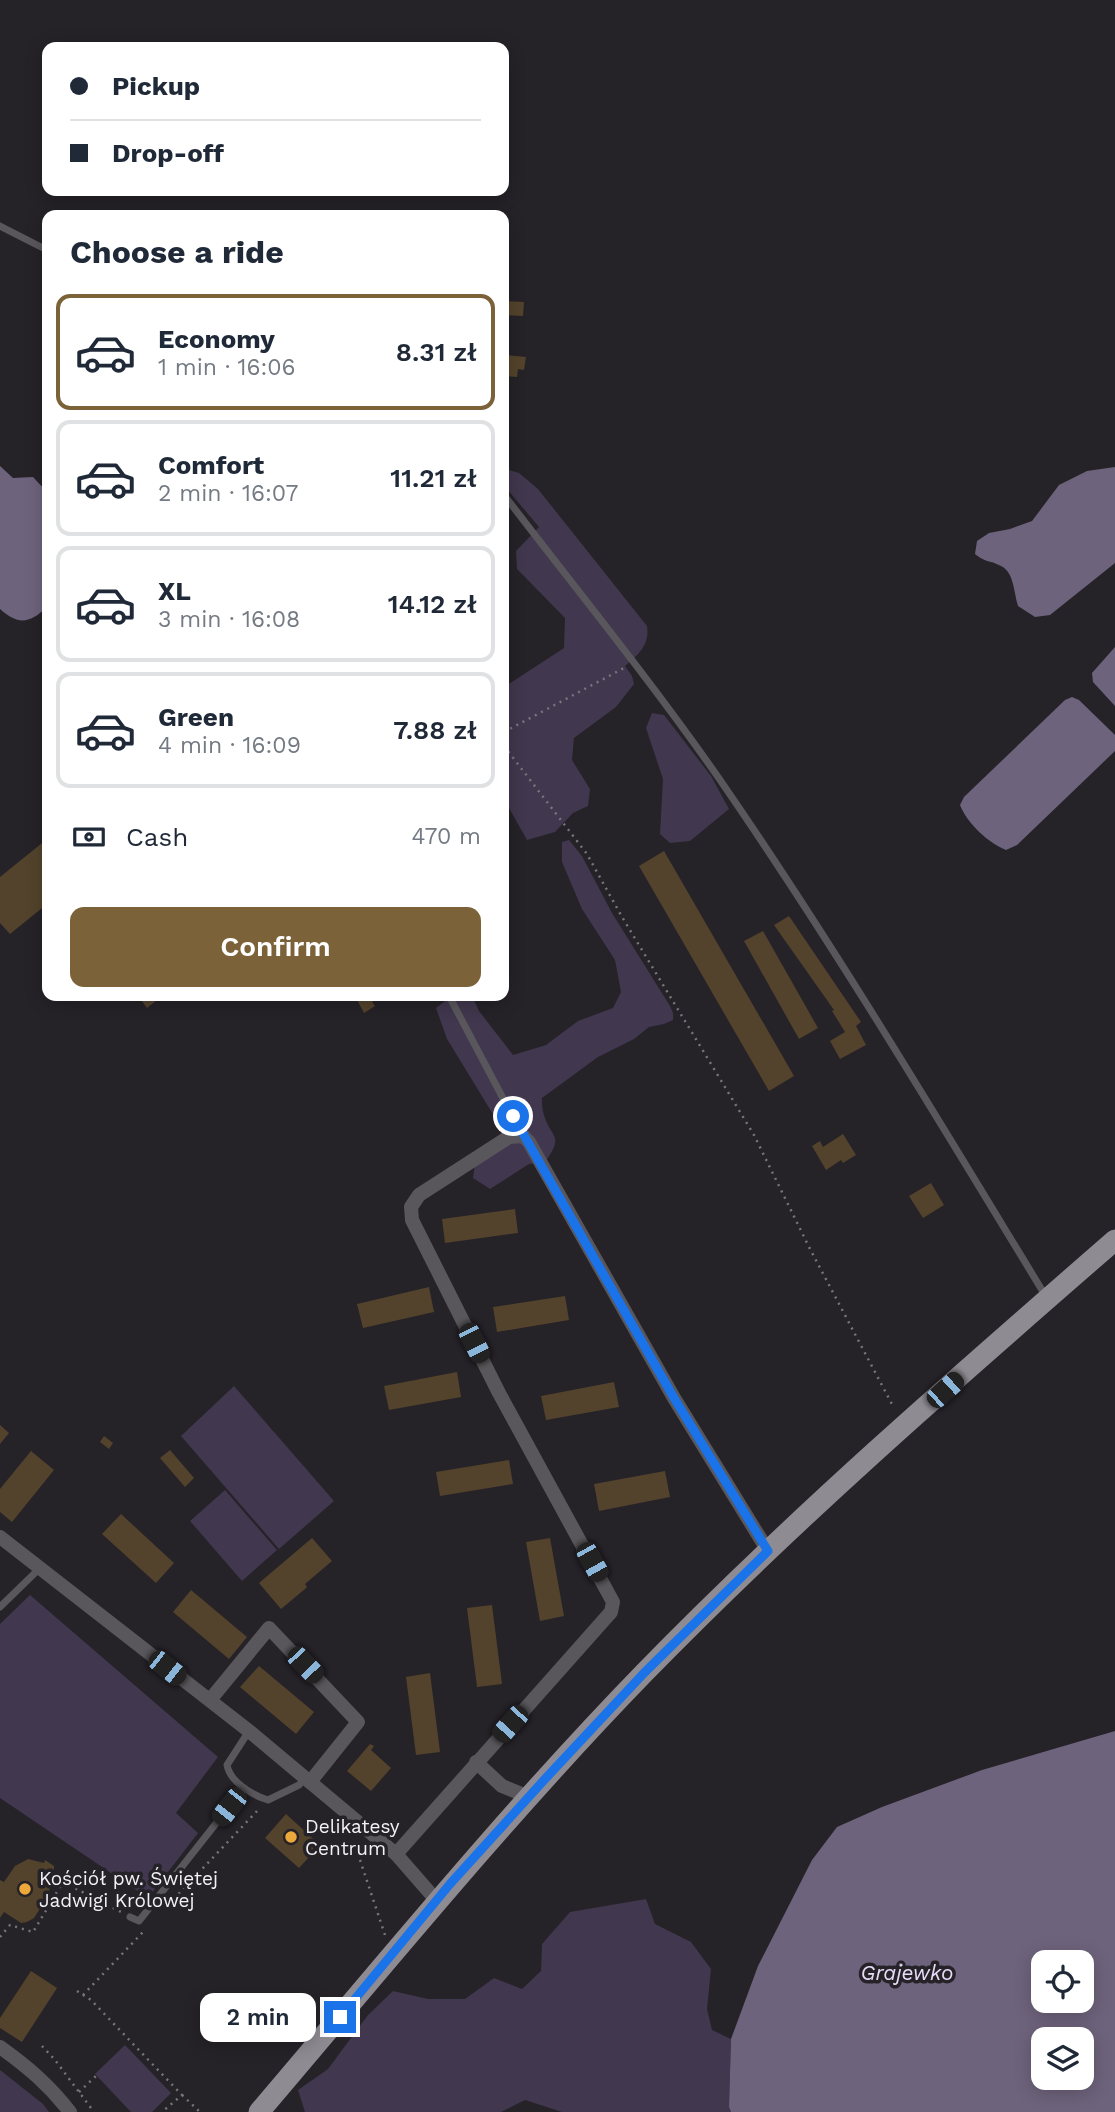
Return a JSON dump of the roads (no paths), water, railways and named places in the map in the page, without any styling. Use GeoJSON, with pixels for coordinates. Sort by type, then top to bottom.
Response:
{"type":"FeatureCollection","features":[{"type":"Feature","properties":{"kind":"main road"},"geometry":{"type":"LineString","coordinates":[[259,2112],[437,1901],[644,1673],[768,1551],[904,1426],[1115,1240]]}},
{"type":"Feature","properties":{"kind":"street"},"geometry":{"type":"LineString","coordinates":[[396,1854],[611,1612],[613,1602],[499,1393],[412,1220],[411,1207],[419,1195],[509,1137],[523,1136],[536,1153],[674,1398],[768,1551]]}},
{"type":"Feature","properties":{"kind":"street"},"geometry":{"type":"LineString","coordinates":[[0,1537],[249,1731],[396,1854],[437,1901]]}},
{"type":"Feature","properties":{"kind":"street"},"geometry":{"type":"LineString","coordinates":[[210,1700],[270,1628],[358,1722],[307,1780]]}},
{"type":"Feature","properties":{"kind":"street"},"geometry":{"type":"LineString","coordinates":[[476,1762],[502,1786],[529,1797]]}},
{"type":"Feature","properties":{"kind":"street"},"geometry":{"type":"LineString","coordinates":[[0,2047],[44,2081],[71,2112]]}},
{"type":"Feature","properties":{"kind":"lane"},"geometry":{"type":"LineString","coordinates":[[0,226],[42,247]]}},
{"type":"Feature","properties":{"kind":"lane"},"geometry":{"type":"LineString","coordinates":[[509,502],[717,775],[789,882],[1047,1299]]}},
{"type":"Feature","properties":{"kind":"lane"},"geometry":{"type":"LineString","coordinates":[[452,1001],[523,1136]]}},
{"type":"Feature","properties":{"kind":"lane"},"geometry":{"type":"LineString","coordinates":[[0,1607],[39,1569]]}},
{"type":"Feature","properties":{"kind":"lane"},"geometry":{"type":"LineString","coordinates":[[249,1731],[227,1765],[230,1774],[244,1788],[255,1796],[268,1800],[307,1780]]}},
{"type":"Feature","properties":{"kind":"lane"},"geometry":{"type":"LineString","coordinates":[[130,1917],[139,1921],[244,1788]]}},
{"type":"Feature","properties":{"kind":"water"},"geometry":{"type":"Polygon","coordinates":[[[0,466],[13,478],[33,477],[42,487],[42,611],[35,617],[18,620],[0,609],[0,466]]]}},
{"type":"Feature","properties":{"kind":"water"},"geometry":{"type":"Polygon","coordinates":[[[1115,467],[1115,563],[1050,615],[1035,617],[1018,606],[1009,573],[975,554],[977,541],[989,533],[1032,521],[1059,485],[1087,471],[1115,467]]]}},
{"type":"Feature","properties":{"kind":"water"},"geometry":{"type":"Polygon","coordinates":[[[1115,647],[1115,706],[1093,682],[1092,673],[1115,647]]]}},
{"type":"Feature","properties":{"kind":"water"},"geometry":{"type":"Polygon","coordinates":[[[1072,697],[1079,700],[1115,735],[1115,751],[1017,845],[1006,850],[979,832],[960,805],[964,797],[1065,700],[1072,697]]]}},
{"type":"Feature","properties":{"kind":"water","name":"Grajewko"},"geometry":{"type":"Polygon","coordinates":[[[1115,1731],[1115,2112],[731,2112],[731,2039],[758,1966],[812,1860],[837,1827],[882,1807],[982,1770],[1115,1731]]]}},
{"type":"Feature","properties":{"kind":"place","name":"Delikatesy Centrum"},"geometry":{"type":"Point","coordinates":[291,1837]}},
{"type":"Feature","properties":{"kind":"place","name":"Kościół pw. Świętej Jadwigi Królowej"},"geometry":{"type":"Point","coordinates":[25,1889]}}]}
